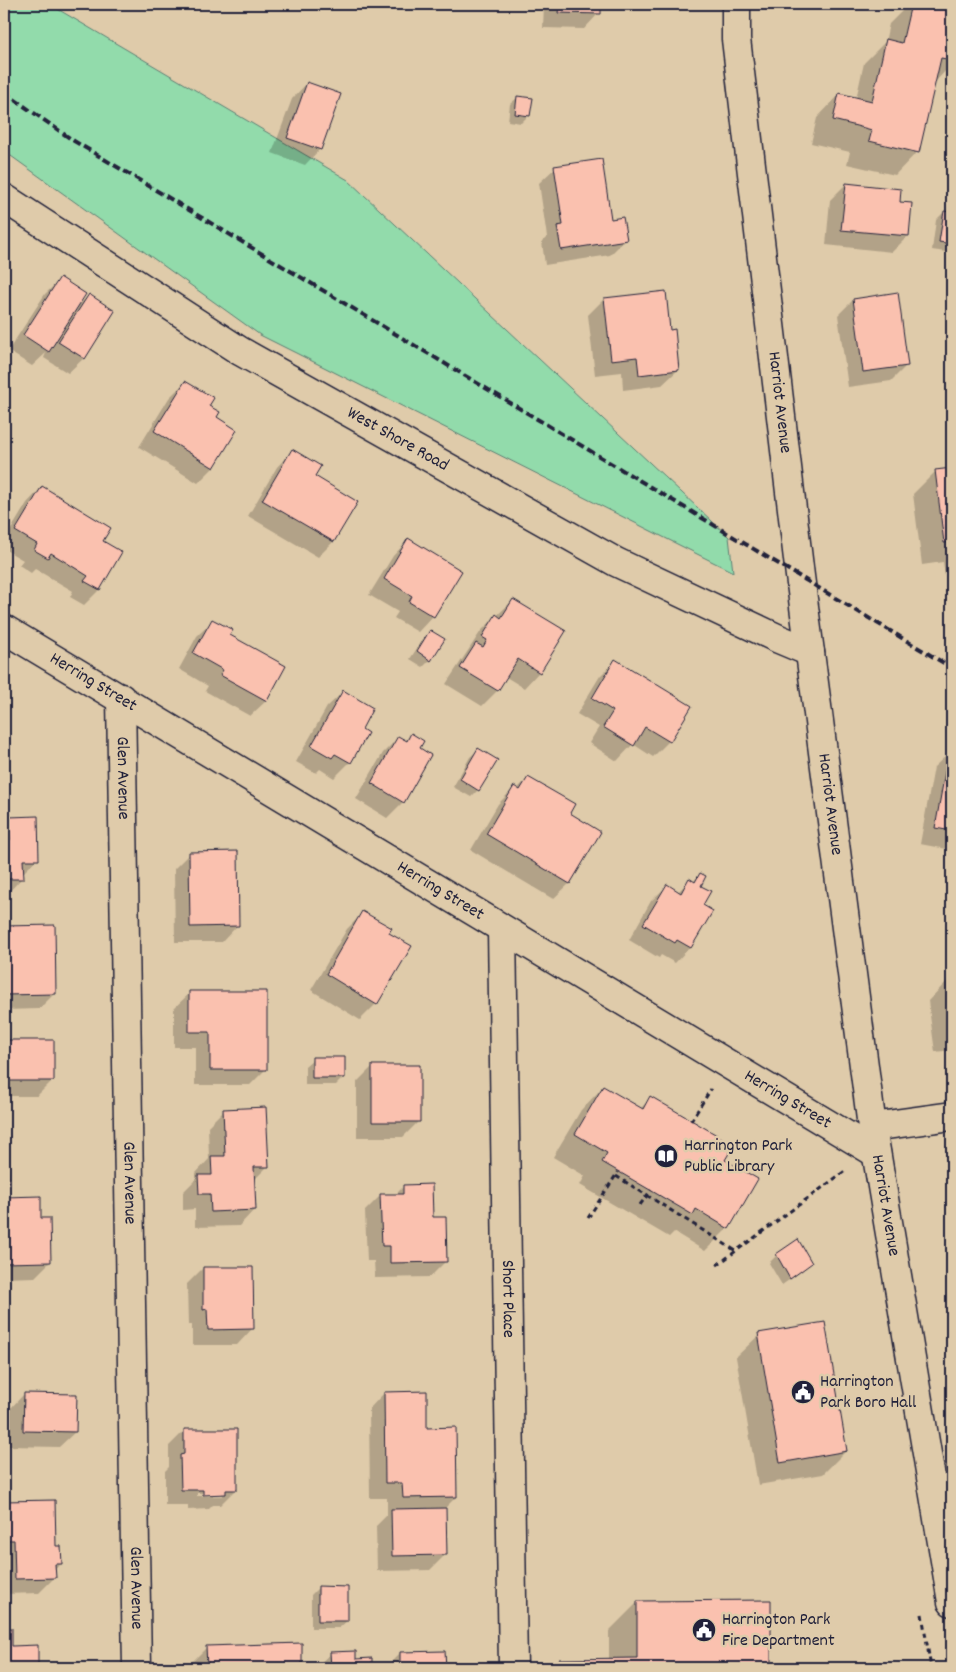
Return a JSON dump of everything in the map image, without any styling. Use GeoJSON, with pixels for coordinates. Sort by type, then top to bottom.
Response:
{"type":"FeatureCollection","features":[{"type":"Feature","properties":{"kind":"street","name":"Harriot Avenue"},"geometry":{"type":"LineString","coordinates":[[736,4],[736,39],[810,652],[874,1140],[952,1602]]}},
{"type":"Feature","properties":{"kind":"street","name":"West Shore Road"},"geometry":{"type":"LineString","coordinates":[[4,198],[240,351],[291,380],[616,562],[810,652]]}},
{"type":"Feature","properties":{"kind":"street","name":"Herring Street"},"geometry":{"type":"LineString","coordinates":[[4,629],[502,929],[874,1140]]}},
{"type":"Feature","properties":{"kind":"street","name":"Glen Avenue"},"geometry":{"type":"LineString","coordinates":[[121,698],[137,1668]]}},
{"type":"Feature","properties":{"kind":"street","name":"Short Place"},"geometry":{"type":"LineString","coordinates":[[502,929],[513,1668]]}},
{"type":"Feature","properties":{"kind":"street"},"geometry":{"type":"LineString","coordinates":[[874,1140],[952,1116]]}},
{"type":"Feature","properties":{"kind":"path"},"geometry":{"type":"LineString","coordinates":[[692,1120],[713,1086]]}},
{"type":"Feature","properties":{"kind":"path"},"geometry":{"type":"LineString","coordinates":[[718,1265],[846,1171],[837,1166]]}},
{"type":"Feature","properties":{"kind":"path"},"geometry":{"type":"LineString","coordinates":[[588,1218],[618,1172]]}},
{"type":"Feature","properties":{"kind":"path"},"geometry":{"type":"LineString","coordinates":[[616,1176],[737,1251]]}},
{"type":"Feature","properties":{"kind":"path"},"geometry":{"type":"LineString","coordinates":[[640,1205],[651,1190]]}},
{"type":"Feature","properties":{"kind":"green space"},"geometry":{"type":"Polygon","coordinates":[[[4,4],[49,4],[348,180],[729,537],[733,572],[260,335],[4,151],[4,4]]]}},
{"type":"Feature","properties":{"kind":"building"},"geometry":{"type":"Polygon","coordinates":[[[559,4],[601,4],[601,14],[558,13],[559,4]]]}},
{"type":"Feature","properties":{"kind":"building"},"geometry":{"type":"Polygon","coordinates":[[[911,4],[928,4],[952,10],[952,60],[941,58],[919,153],[869,141],[872,130],[833,120],[839,93],[872,101],[886,39],[902,43],[911,4]]]}},
{"type":"Feature","properties":{"kind":"building"},"geometry":{"type":"Polygon","coordinates":[[[307,82],[341,94],[321,150],[287,138],[307,82]]]}},
{"type":"Feature","properties":{"kind":"building"},"geometry":{"type":"Polygon","coordinates":[[[517,96],[533,98],[530,116],[515,114],[517,96]]]}},
{"type":"Feature","properties":{"kind":"building"},"geometry":{"type":"Polygon","coordinates":[[[602,159],[611,219],[623,217],[627,240],[561,250],[557,226],[563,225],[554,166],[602,159]]]}},
{"type":"Feature","properties":{"kind":"building"},"geometry":{"type":"Polygon","coordinates":[[[846,183],[901,189],[900,202],[912,203],[909,236],[841,230],[846,183]]]}},
{"type":"Feature","properties":{"kind":"building"},"geometry":{"type":"Polygon","coordinates":[[[944,211],[952,212],[952,244],[939,242],[944,211]]]}},
{"type":"Feature","properties":{"kind":"building"},"geometry":{"type":"Polygon","coordinates":[[[60,277],[86,294],[49,352],[23,335],[60,277]]]}},
{"type":"Feature","properties":{"kind":"building"},"geometry":{"type":"Polygon","coordinates":[[[666,291],[670,330],[675,329],[679,370],[639,375],[637,357],[611,360],[604,298],[666,291]]]}},
{"type":"Feature","properties":{"kind":"building"},"geometry":{"type":"Polygon","coordinates":[[[898,292],[908,366],[863,372],[853,299],[898,292]]]}},
{"type":"Feature","properties":{"kind":"building"},"geometry":{"type":"Polygon","coordinates":[[[89,294],[115,311],[85,359],[58,342],[89,294]]]}},
{"type":"Feature","properties":{"kind":"building"},"geometry":{"type":"Polygon","coordinates":[[[185,381],[214,398],[209,406],[220,412],[217,417],[237,430],[214,468],[154,431],[185,381]]]}},
{"type":"Feature","properties":{"kind":"building"},"geometry":{"type":"Polygon","coordinates":[[[292,449],[321,466],[315,476],[358,502],[334,542],[262,500],[292,449]]]}},
{"type":"Feature","properties":{"kind":"building"},"geometry":{"type":"Polygon","coordinates":[[[952,468],[952,542],[944,543],[935,470],[952,468]]]}},
{"type":"Feature","properties":{"kind":"building"},"geometry":{"type":"Polygon","coordinates":[[[42,486],[111,528],[103,541],[122,552],[100,590],[84,581],[88,576],[51,553],[48,558],[34,550],[37,544],[15,531],[42,486]]]}},
{"type":"Feature","properties":{"kind":"building"},"geometry":{"type":"Polygon","coordinates":[[[408,538],[462,571],[434,617],[409,602],[412,596],[384,579],[408,538]]]}},
{"type":"Feature","properties":{"kind":"building"},"geometry":{"type":"Polygon","coordinates":[[[513,599],[566,631],[540,673],[518,659],[498,691],[460,668],[476,643],[483,647],[487,640],[482,637],[496,614],[501,618],[513,599]]]}},
{"type":"Feature","properties":{"kind":"building"},"geometry":{"type":"Polygon","coordinates":[[[212,619],[233,630],[230,635],[286,666],[267,701],[220,675],[223,670],[193,653],[212,619]]]}},
{"type":"Feature","properties":{"kind":"building"},"geometry":{"type":"Polygon","coordinates":[[[430,630],[445,639],[431,661],[417,651],[430,630]]]}},
{"type":"Feature","properties":{"kind":"building"},"geometry":{"type":"Polygon","coordinates":[[[615,659],[692,706],[670,742],[645,727],[634,746],[603,727],[613,711],[592,698],[615,659]]]}},
{"type":"Feature","properties":{"kind":"building"},"geometry":{"type":"Polygon","coordinates":[[[343,690],[373,708],[362,729],[368,733],[351,763],[335,754],[332,758],[311,746],[343,690]]]}},
{"type":"Feature","properties":{"kind":"building"},"geometry":{"type":"Polygon","coordinates":[[[411,733],[424,741],[420,748],[431,755],[404,803],[371,783],[398,736],[407,741],[411,733]]]}},
{"type":"Feature","properties":{"kind":"building"},"geometry":{"type":"Polygon","coordinates":[[[478,748],[498,760],[479,791],[460,779],[478,748]]]}},
{"type":"Feature","properties":{"kind":"building"},"geometry":{"type":"Polygon","coordinates":[[[949,750],[952,751],[952,831],[935,828],[949,750]]]}},
{"type":"Feature","properties":{"kind":"building"},"geometry":{"type":"Polygon","coordinates":[[[528,777],[575,804],[570,813],[601,832],[570,884],[486,834],[514,786],[520,790],[528,777]]]}},
{"type":"Feature","properties":{"kind":"building"},"geometry":{"type":"Polygon","coordinates":[[[38,816],[39,860],[23,860],[24,879],[4,879],[4,840],[10,840],[9,817],[38,816]]]}},
{"type":"Feature","properties":{"kind":"building"},"geometry":{"type":"Polygon","coordinates":[[[238,851],[239,926],[190,927],[189,852],[238,851]]]}},
{"type":"Feature","properties":{"kind":"building"},"geometry":{"type":"Polygon","coordinates":[[[700,873],[706,876],[701,886],[711,891],[703,905],[713,911],[691,948],[677,940],[675,943],[643,924],[667,884],[681,893],[689,878],[695,882],[700,873]]]}},
{"type":"Feature","properties":{"kind":"building"},"geometry":{"type":"Polygon","coordinates":[[[362,911],[392,928],[389,933],[412,946],[377,1005],[326,974],[362,911]]]}},
{"type":"Feature","properties":{"kind":"building"},"geometry":{"type":"Polygon","coordinates":[[[55,925],[56,994],[4,995],[4,926],[55,925]]]}},
{"type":"Feature","properties":{"kind":"building"},"geometry":{"type":"Polygon","coordinates":[[[189,991],[267,991],[267,1070],[210,1070],[210,1032],[189,1032],[189,991]]]}},
{"type":"Feature","properties":{"kind":"building"},"geometry":{"type":"Polygon","coordinates":[[[4,1040],[54,1040],[54,1081],[4,1081],[4,1040]]]}},
{"type":"Feature","properties":{"kind":"building"},"geometry":{"type":"Polygon","coordinates":[[[312,1057],[345,1057],[345,1078],[312,1078],[312,1057]]]}},
{"type":"Feature","properties":{"kind":"building"},"geometry":{"type":"Polygon","coordinates":[[[372,1065],[420,1065],[420,1122],[372,1122],[372,1065]]]}},
{"type":"Feature","properties":{"kind":"building","name":"Harrington Park Public Library"},"geometry":{"type":"Polygon","coordinates":[[[603,1086],[643,1109],[650,1096],[734,1145],[725,1160],[758,1179],[729,1229],[696,1209],[693,1215],[602,1162],[607,1153],[575,1134],[603,1086]]]}},
{"type":"Feature","properties":{"kind":"building"},"geometry":{"type":"Polygon","coordinates":[[[266,1107],[269,1167],[254,1167],[256,1210],[211,1212],[210,1194],[199,1194],[198,1175],[212,1175],[211,1156],[225,1156],[223,1109],[266,1107]]]}},
{"type":"Feature","properties":{"kind":"building"},"geometry":{"type":"Polygon","coordinates":[[[4,1152],[7,1152],[9,1183],[4,1183],[4,1152]]]}},
{"type":"Feature","properties":{"kind":"building"},"geometry":{"type":"Polygon","coordinates":[[[432,1184],[433,1217],[446,1217],[447,1262],[390,1263],[390,1246],[382,1246],[380,1194],[403,1194],[403,1185],[432,1184]]]}},
{"type":"Feature","properties":{"kind":"building"},"geometry":{"type":"Polygon","coordinates":[[[41,1196],[41,1218],[50,1218],[51,1262],[4,1263],[4,1197],[41,1196]]]}},
{"type":"Feature","properties":{"kind":"building"},"geometry":{"type":"Polygon","coordinates":[[[798,1239],[812,1263],[790,1279],[776,1254],[798,1239]]]}},
{"type":"Feature","properties":{"kind":"building"},"geometry":{"type":"Polygon","coordinates":[[[203,1267],[253,1267],[254,1329],[208,1330],[207,1309],[203,1310],[203,1267]]]}},
{"type":"Feature","properties":{"kind":"building","name":"Harrington Park Boro Hall"},"geometry":{"type":"Polygon","coordinates":[[[825,1322],[847,1451],[780,1463],[758,1333],[825,1322]]]}},
{"type":"Feature","properties":{"kind":"building"},"geometry":{"type":"Polygon","coordinates":[[[427,1391],[427,1428],[456,1427],[457,1497],[403,1498],[402,1483],[385,1483],[384,1392],[427,1391]]]}},
{"type":"Feature","properties":{"kind":"building"},"geometry":{"type":"Polygon","coordinates":[[[24,1393],[77,1394],[76,1432],[23,1431],[24,1393]]]}},
{"type":"Feature","properties":{"kind":"building"},"geometry":{"type":"Polygon","coordinates":[[[184,1429],[237,1429],[237,1490],[226,1490],[226,1494],[203,1495],[203,1490],[181,1490],[180,1455],[184,1454],[184,1429]]]}},
{"type":"Feature","properties":{"kind":"building"},"geometry":{"type":"Polygon","coordinates":[[[55,1500],[56,1546],[61,1546],[62,1564],[55,1564],[56,1578],[15,1579],[14,1540],[4,1540],[4,1501],[55,1500]]]}},
{"type":"Feature","properties":{"kind":"building"},"geometry":{"type":"Polygon","coordinates":[[[446,1508],[447,1555],[392,1556],[391,1509],[446,1508]]]}},
{"type":"Feature","properties":{"kind":"building"},"geometry":{"type":"Polygon","coordinates":[[[318,1586],[348,1587],[348,1621],[318,1621],[318,1586]]]}},
{"type":"Feature","properties":{"kind":"building","name":"Harrington Park Fire Department"},"geometry":{"type":"Polygon","coordinates":[[[771,1600],[771,1668],[559,1668],[559,1659],[637,1658],[637,1601],[771,1600]]]}},
{"type":"Feature","properties":{"kind":"building"},"geometry":{"type":"Polygon","coordinates":[[[4,1628],[12,1628],[12,1646],[38,1645],[38,1668],[4,1668],[4,1628]]]}},
{"type":"Feature","properties":{"kind":"building"},"geometry":{"type":"Polygon","coordinates":[[[302,1643],[302,1668],[207,1668],[206,1646],[302,1643]]]}},
{"type":"Feature","properties":{"kind":"building"},"geometry":{"type":"Polygon","coordinates":[[[356,1651],[356,1659],[372,1658],[372,1668],[331,1668],[330,1652],[356,1651]]]}},
{"type":"Feature","properties":{"kind":"building"},"geometry":{"type":"Polygon","coordinates":[[[445,1651],[446,1668],[400,1668],[400,1652],[445,1651]]]}},
{"type":"Feature","properties":{"kind":"railway"},"geometry":{"type":"LineString","coordinates":[[4,92],[74,141],[952,668]]}},
{"type":"Feature","properties":{"kind":"place","name":"Harrington Park Public Library"},"geometry":{"type":"Point","coordinates":[666,1156]}},
{"type":"Feature","properties":{"kind":"place","name":"Harrington Park Boro Hall"},"geometry":{"type":"Point","coordinates":[803,1392]}},
{"type":"Feature","properties":{"kind":"place","name":"Harrington Park Fire Department"},"geometry":{"type":"Point","coordinates":[704,1630]}}]}
